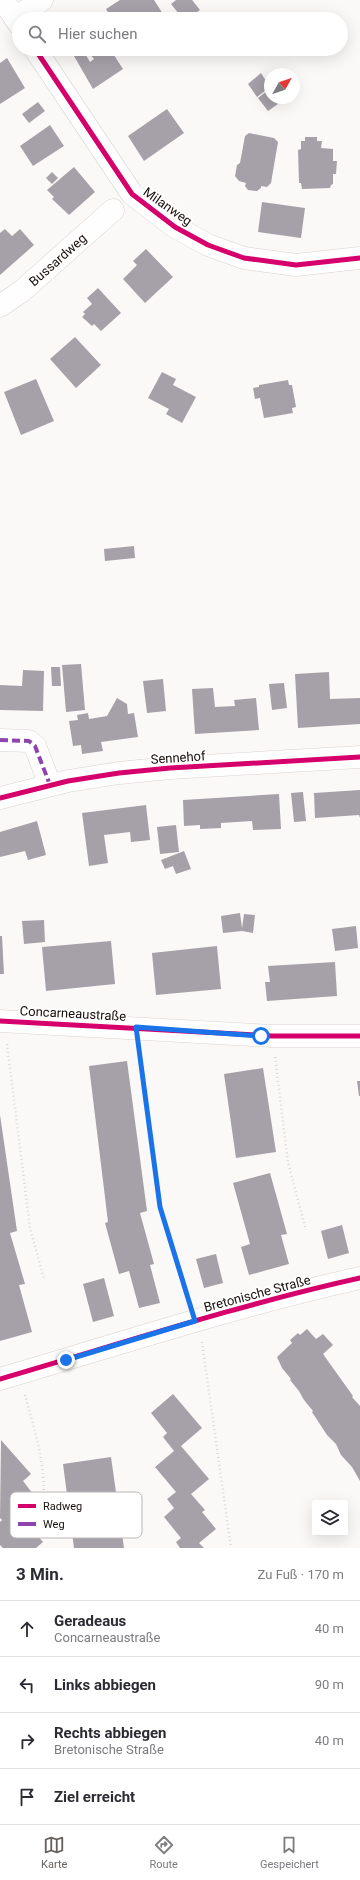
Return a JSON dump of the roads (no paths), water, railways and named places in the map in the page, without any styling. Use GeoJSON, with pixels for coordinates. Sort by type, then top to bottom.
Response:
{"type":"FeatureCollection","features":[{"type":"Feature","properties":{"kind":"street"},"geometry":{"type":"LineString","coordinates":[[3,0],[12,14]]}},
{"type":"Feature","properties":{"kind":"street"},"geometry":{"type":"LineString","coordinates":[[28,12],[42,0]]}},
{"type":"Feature","properties":{"kind":"street","name":"Milanweg"},"geometry":{"type":"LineString","coordinates":[[40,56],[132,194],[175,227],[208,245],[244,258],[296,265],[360,258]]}},
{"type":"Feature","properties":{"kind":"street","name":"Bussardweg"},"geometry":{"type":"LineString","coordinates":[[0,306],[22,291],[114,210]]}},
{"type":"Feature","properties":{"kind":"street"},"geometry":{"type":"LineString","coordinates":[[0,740],[29,741],[35,746],[50,785]]}},
{"type":"Feature","properties":{"kind":"street","name":"Sennehof"},"geometry":{"type":"LineString","coordinates":[[0,798],[50,785],[119,773],[170,768],[360,757]]}},
{"type":"Feature","properties":{"kind":"street","name":"Concarneaustraße"},"geometry":{"type":"LineString","coordinates":[[2,1021],[136,1027],[272,1036],[360,1036]]}},
{"type":"Feature","properties":{"kind":"street","name":"Bretonische Straße"},"geometry":{"type":"LineString","coordinates":[[10,1376],[195,1321],[324,1286],[360,1278]]}}]}
